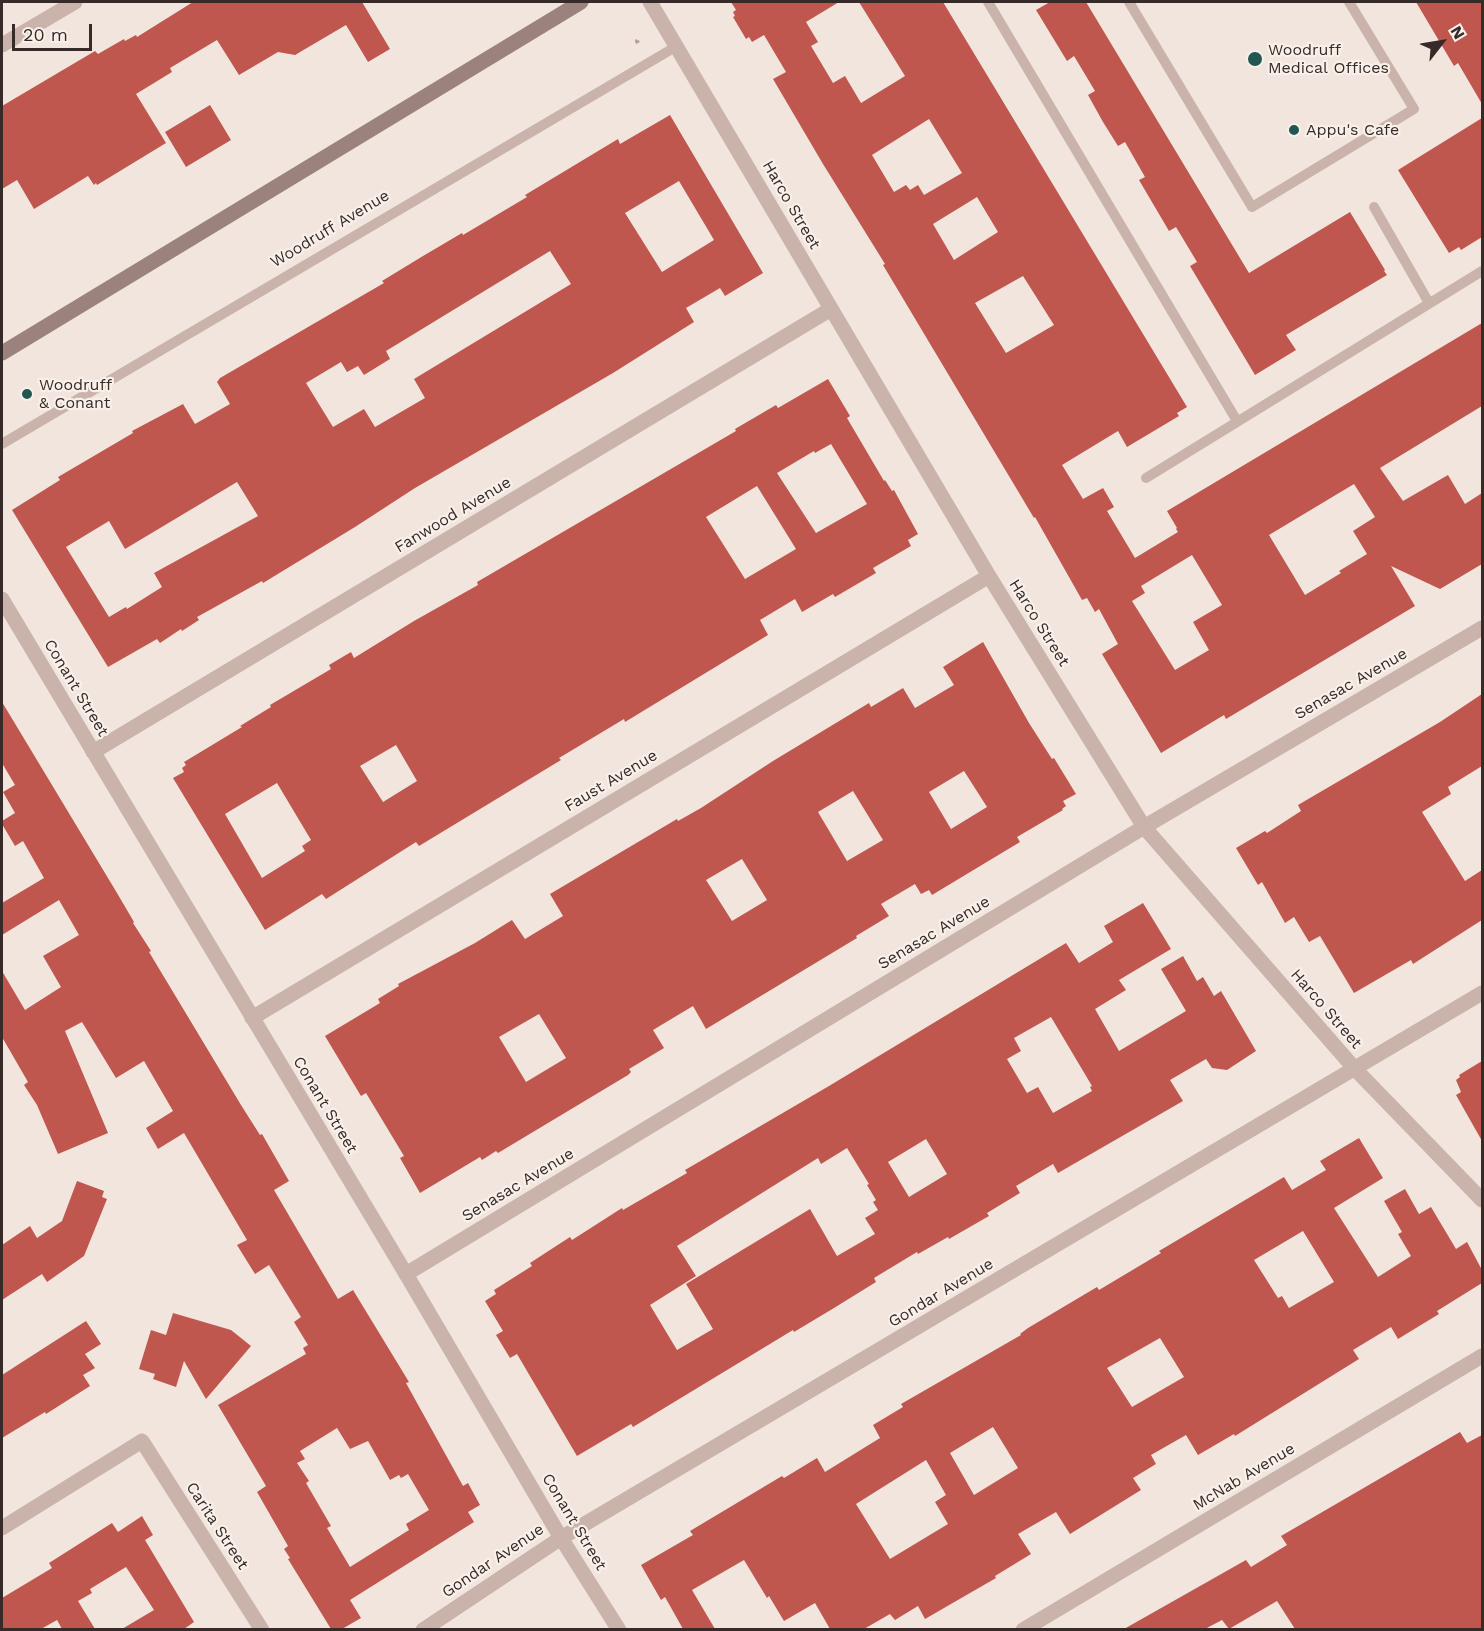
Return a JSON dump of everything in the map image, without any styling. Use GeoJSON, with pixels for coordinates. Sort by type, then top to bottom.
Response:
{"type":"FeatureCollection","features":[{"type":"Feature","properties":{"kind":"main road"},"geometry":{"type":"LineString","coordinates":[[2,353],[581,2]]}},
{"type":"Feature","properties":{"kind":"street"},"geometry":{"type":"LineString","coordinates":[[2,45],[75,2]]}},
{"type":"Feature","properties":{"kind":"street","name":"Harco Street"},"geometry":{"type":"LineString","coordinates":[[650,2],[988,576],[1144,827],[1355,1069],[1482,1200]]}},
{"type":"Feature","properties":{"kind":"street","name":"Fanwood Avenue"},"geometry":{"type":"LineString","coordinates":[[93,752],[831,309]]}},
{"type":"Feature","properties":{"kind":"street","name":"Faust Avenue"},"geometry":{"type":"LineString","coordinates":[[252,1018],[988,576]]}},
{"type":"Feature","properties":{"kind":"street","name":"Conant Street"},"geometry":{"type":"LineString","coordinates":[[2,599],[406,1274],[561,1538],[620,1629]]}},
{"type":"Feature","properties":{"kind":"street","name":"Senasac Avenue"},"geometry":{"type":"LineString","coordinates":[[406,1274],[1144,827],[1482,628]]}},
{"type":"Feature","properties":{"kind":"street","name":"Gondar Avenue"},"geometry":{"type":"LineString","coordinates":[[423,1629],[561,1538],[1482,993]]}},
{"type":"Feature","properties":{"kind":"street","name":"McNab Avenue"},"geometry":{"type":"LineString","coordinates":[[1023,1629],[1482,1356]]}},
{"type":"Feature","properties":{"kind":"street","name":"Carita Street"},"geometry":{"type":"LineString","coordinates":[[2,1528],[142,1442],[262,1629]]}},
{"type":"Feature","properties":{"kind":"lane"},"geometry":{"type":"LineString","coordinates":[[988,2],[1237,421]]}},
{"type":"Feature","properties":{"kind":"lane"},"geometry":{"type":"LineString","coordinates":[[1129,2],[1252,207],[1414,109],[1349,2]]}},
{"type":"Feature","properties":{"kind":"lane","name":"Woodruff Avenue"},"geometry":{"type":"LineString","coordinates":[[2,444],[677,46]]}},
{"type":"Feature","properties":{"kind":"lane"},"geometry":{"type":"LineString","coordinates":[[1374,207],[1430,303]]}},
{"type":"Feature","properties":{"kind":"lane"},"geometry":{"type":"LineString","coordinates":[[1146,478],[1482,271]]}},
{"type":"Feature","properties":{"kind":"building"},"geometry":{"type":"Polygon","coordinates":[[[193,2],[362,2],[390,49],[368,62],[346,25],[295,55],[278,52],[239,75],[217,40],[170,68],[172,72],[136,94],[166,143],[97,185],[96,183],[94,185],[88,176],[34,209],[17,180],[2,189],[2,106],[95,51],[98,54],[124,39],[125,41],[136,35],[137,37],[193,2]]]}},
{"type":"Feature","properties":{"kind":"building"},"geometry":{"type":"Polygon","coordinates":[[[731,2],[839,2],[806,22],[818,42],[811,46],[833,83],[845,76],[861,103],[905,76],[859,2],[943,2],[1187,407],[1177,413],[1179,416],[1127,447],[1118,431],[1062,465],[1083,499],[1103,488],[1114,507],[1107,511],[1135,558],[1178,532],[1167,511],[1482,323],[1482,406],[1380,468],[1403,501],[1448,475],[1465,504],[1482,493],[1482,564],[1440,589],[1391,566],[1415,606],[1226,719],[1224,715],[1161,753],[1102,654],[1118,644],[1099,609],[1095,612],[1087,598],[1082,600],[1035,517],[883,265],[885,264],[773,79],[786,72],[764,35],[752,42],[749,37],[746,39],[733,17],[735,16],[733,12],[736,10],[731,2]],[[929,119],[872,155],[894,192],[906,185],[910,190],[918,185],[924,195],[962,173],[929,119]],[[977,197],[933,224],[954,260],[998,232],[977,197]],[[1023,276],[975,303],[1006,353],[1054,325],[1023,276]],[[1354,484],[1269,535],[1305,595],[1367,554],[1353,531],[1375,517],[1354,484]],[[1192,555],[1141,586],[1145,593],[1132,601],[1175,670],[1209,650],[1193,622],[1222,605],[1192,555]]]}},
{"type":"Feature","properties":{"kind":"building"},"geometry":{"type":"Polygon","coordinates":[[[1050,2],[1086,2],[1249,273],[1350,212],[1387,275],[1286,335],[1296,350],[1255,375],[1190,266],[1197,262],[1176,227],[1169,231],[1139,180],[1145,177],[1125,142],[1118,146],[1103,122],[1088,95],[1095,91],[1074,56],[1067,61],[1036,10],[1050,2]]]}},
{"type":"Feature","properties":{"kind":"building"},"geometry":{"type":"Polygon","coordinates":[[[1416,2],[1482,2],[1482,104],[1458,63],[1454,66],[1416,2]]]}},
{"type":"Feature","properties":{"kind":"building"},"geometry":{"type":"Polygon","coordinates":[[[210,105],[231,140],[186,167],[165,132],[210,105]]]}},
{"type":"Feature","properties":{"kind":"building"},"geometry":{"type":"Polygon","coordinates":[[[670,115],[763,273],[725,296],[720,288],[686,308],[694,322],[613,373],[415,488],[263,583],[262,581],[197,617],[199,620],[182,631],[181,629],[160,643],[157,639],[108,667],[12,510],[60,480],[58,477],[133,433],[132,431],[183,404],[195,424],[230,404],[217,382],[220,378],[384,283],[382,281],[527,197],[525,195],[618,139],[620,144],[670,115]],[[679,181],[625,213],[662,272],[714,240],[679,181]],[[550,251],[386,351],[390,359],[364,375],[358,366],[347,372],[341,362],[306,383],[333,427],[364,409],[375,427],[425,398],[414,379],[571,284],[550,251]],[[237,482],[125,549],[109,521],[66,547],[109,617],[126,607],[127,609],[162,587],[154,573],[258,516],[237,482]]]}},
{"type":"Feature","properties":{"kind":"building"},"geometry":{"type":"Polygon","coordinates":[[[1482,118],[1482,237],[1461,250],[1459,247],[1449,253],[1398,170],[1482,118]]]}},
{"type":"Feature","properties":{"kind":"building"},"geometry":{"type":"Polygon","coordinates":[[[828,379],[850,416],[847,418],[884,481],[892,491],[894,490],[918,534],[908,540],[911,546],[873,568],[876,573],[835,597],[833,594],[802,612],[795,599],[760,620],[768,635],[625,722],[624,719],[559,758],[561,760],[419,846],[416,842],[326,899],[322,894],[265,930],[173,778],[184,772],[182,768],[186,765],[184,762],[242,727],[240,726],[271,707],[270,705],[331,669],[329,665],[351,652],[354,658],[478,585],[477,582],[736,431],[735,429],[776,405],[778,408],[828,379]],[[831,444],[815,453],[814,451],[777,473],[816,533],[867,504],[831,444]],[[757,486],[706,517],[745,579],[796,549],[757,486]],[[396,745],[360,766],[383,802],[417,781],[396,745]],[[277,783],[225,814],[262,878],[305,851],[302,846],[311,840],[277,783]]]}},
{"type":"Feature","properties":{"kind":"building"},"geometry":{"type":"Polygon","coordinates":[[[983,642],[1029,723],[1076,794],[1063,801],[1066,806],[1063,810],[1017,837],[1020,842],[932,895],[929,890],[921,894],[915,884],[881,904],[889,916],[856,936],[857,938],[706,1029],[693,1006],[653,1030],[664,1048],[629,1069],[631,1072],[628,1075],[498,1153],[496,1151],[482,1160],[480,1157],[420,1193],[400,1158],[404,1156],[366,1093],[361,1096],[325,1036],[380,1003],[378,999],[399,986],[398,984],[475,943],[512,920],[525,939],[563,916],[550,894],[677,819],[678,821],[701,808],[869,703],[871,707],[903,688],[915,708],[954,685],[943,667],[983,642]],[[964,771],[929,792],[951,829],[987,807],[964,771]],[[853,791],[818,812],[847,861],[883,840],[853,791]],[[742,859],[706,880],[732,921],[767,900],[742,859]],[[539,1014],[499,1037],[526,1082],[566,1058],[539,1014]]]}},
{"type":"Feature","properties":{"kind":"building"},"geometry":{"type":"Polygon","coordinates":[[[1482,694],[1482,766],[1448,787],[1451,794],[1422,812],[1465,881],[1482,870],[1482,920],[1413,964],[1411,960],[1354,993],[1320,936],[1309,942],[1294,917],[1285,923],[1262,882],[1258,885],[1236,848],[1265,831],[1267,833],[1301,811],[1298,805],[1440,722],[1482,694]]]}},
{"type":"Feature","properties":{"kind":"building"},"geometry":{"type":"Polygon","coordinates":[[[2,702],[117,893],[151,951],[149,952],[289,1181],[274,1190],[338,1299],[353,1290],[409,1382],[406,1383],[463,1486],[468,1483],[480,1505],[468,1512],[474,1522],[350,1600],[361,1618],[342,1629],[331,1629],[288,1559],[290,1558],[284,1549],[288,1546],[257,1492],[266,1486],[218,1405],[306,1354],[303,1348],[308,1345],[294,1322],[301,1317],[269,1265],[255,1274],[237,1245],[247,1240],[184,1133],[158,1149],[146,1128],[173,1111],[144,1061],[116,1078],[82,1022],[65,1031],[108,1133],[58,1154],[37,1105],[24,1085],[28,1082],[2,1037],[2,971],[25,1010],[61,987],[43,956],[79,935],[59,900],[2,935],[2,903],[44,878],[23,841],[15,846],[2,824],[2,821],[15,813],[3,792],[15,785],[2,763],[2,702]],[[337,1428],[300,1451],[305,1459],[297,1463],[309,1481],[306,1483],[331,1526],[327,1528],[350,1567],[409,1530],[406,1524],[429,1510],[408,1474],[401,1478],[399,1475],[390,1480],[368,1441],[350,1449],[337,1428]]]}},
{"type":"Feature","properties":{"kind":"building"},"geometry":{"type":"Polygon","coordinates":[[[1143,903],[1171,949],[1119,980],[1126,990],[1095,1009],[1119,1051],[1186,1011],[1161,969],[1183,956],[1197,981],[1203,977],[1214,996],[1221,991],[1256,1051],[1227,1070],[1212,1068],[1206,1059],[1170,1080],[1183,1101],[1058,1173],[1053,1164],[1016,1186],[1020,1193],[987,1213],[989,1216],[949,1239],[948,1237],[918,1254],[917,1252],[874,1278],[876,1282],[794,1332],[793,1330],[633,1427],[631,1424],[577,1456],[517,1354],[510,1358],[496,1335],[503,1331],[485,1301],[496,1294],[494,1290],[532,1266],[530,1263],[570,1237],[572,1240],[622,1208],[623,1210],[687,1173],[685,1170],[1066,943],[1079,963],[1113,942],[1104,926],[1143,903]],[[1051,1017],[1014,1038],[1021,1051],[1007,1059],[1027,1093],[1038,1087],[1053,1113],[1092,1091],[1090,1087],[1092,1086],[1051,1017]],[[926,1139],[888,1162],[909,1197],[947,1174],[926,1139]],[[847,1148],[821,1164],[818,1158],[677,1246],[696,1276],[650,1305],[677,1350],[713,1329],[686,1284],[810,1209],[837,1256],[875,1234],[865,1218],[878,1210],[873,1202],[876,1200],[847,1148]]]}},
{"type":"Feature","properties":{"kind":"building"},"geometry":{"type":"Polygon","coordinates":[[[1482,1061],[1482,1141],[1456,1095],[1461,1092],[1456,1080],[1460,1077],[1459,1075],[1482,1061]]]}},
{"type":"Feature","properties":{"kind":"building"},"geometry":{"type":"Polygon","coordinates":[[[1359,1138],[1383,1178],[1334,1208],[1378,1277],[1411,1256],[1398,1234],[1402,1232],[1384,1201],[1405,1189],[1419,1214],[1431,1207],[1456,1249],[1467,1242],[1482,1270],[1482,1283],[1437,1311],[1439,1314],[1398,1339],[1391,1327],[1353,1350],[1359,1359],[1235,1436],[1234,1434],[1198,1455],[1186,1435],[1151,1455],[1156,1464],[1133,1478],[1141,1490],[1070,1534],[1056,1512],[1018,1534],[1031,1554],[995,1576],[996,1578],[925,1619],[918,1606],[895,1620],[890,1614],[864,1629],[830,1629],[815,1603],[784,1621],[744,1560],[692,1590],[715,1629],[683,1629],[665,1597],[661,1600],[641,1565],[693,1535],[690,1531],[782,1476],[784,1478],[817,1458],[825,1472],[880,1438],[873,1425],[903,1407],[901,1404],[1021,1335],[1028,1328],[1097,1287],[1099,1290],[1161,1253],[1159,1251],[1284,1177],[1292,1190],[1326,1170],[1320,1161],[1359,1138]],[[1303,1231],[1254,1260],[1278,1298],[1282,1296],[1289,1308],[1334,1282],[1303,1231]],[[1160,1338],[1107,1368],[1132,1407],[1184,1377],[1160,1338]],[[993,1427],[950,1453],[974,1495],[1018,1468],[993,1427]],[[926,1460],[856,1504],[890,1559],[948,1524],[935,1502],[946,1495],[926,1460]]]}},
{"type":"Feature","properties":{"kind":"building"},"geometry":{"type":"Polygon","coordinates":[[[77,1181],[104,1191],[102,1197],[107,1199],[84,1256],[47,1282],[42,1274],[2,1300],[2,1245],[30,1226],[37,1238],[62,1221],[77,1181]]]}},
{"type":"Feature","properties":{"kind":"building"},"geometry":{"type":"Polygon","coordinates":[[[173,1313],[231,1330],[251,1346],[206,1399],[184,1361],[176,1387],[153,1379],[155,1374],[139,1369],[151,1330],[166,1335],[173,1313]]]}},
{"type":"Feature","properties":{"kind":"building"},"geometry":{"type":"Polygon","coordinates":[[[86,1321],[101,1344],[85,1354],[95,1368],[83,1375],[90,1386],[2,1438],[2,1375],[86,1321]]]}},
{"type":"Feature","properties":{"kind":"building"},"geometry":{"type":"Polygon","coordinates":[[[1460,1432],[1467,1443],[1482,1435],[1482,1629],[1295,1629],[1277,1601],[1229,1629],[1222,1620],[1205,1629],[1124,1629],[1246,1560],[1251,1567],[1287,1545],[1281,1536],[1460,1432]]]}},
{"type":"Feature","properties":{"kind":"building"},"geometry":{"type":"Polygon","coordinates":[[[142,1516],[153,1535],[145,1540],[194,1622],[184,1629],[122,1629],[154,1610],[126,1567],[90,1589],[92,1593],[78,1601],[95,1629],[62,1629],[57,1620],[41,1629],[2,1629],[2,1598],[52,1568],[49,1563],[112,1523],[118,1532],[142,1516]]]}},
{"type":"Feature","properties":{"kind":"place","name":"Woodruff Medical Offices"},"geometry":{"type":"Point","coordinates":[1255,59]}},
{"type":"Feature","properties":{"kind":"place","name":"Appu's Cafe"},"geometry":{"type":"Point","coordinates":[1294,130]}},
{"type":"Feature","properties":{"kind":"place","name":"Woodruff & Conant"},"geometry":{"type":"Point","coordinates":[27,394]}}]}
